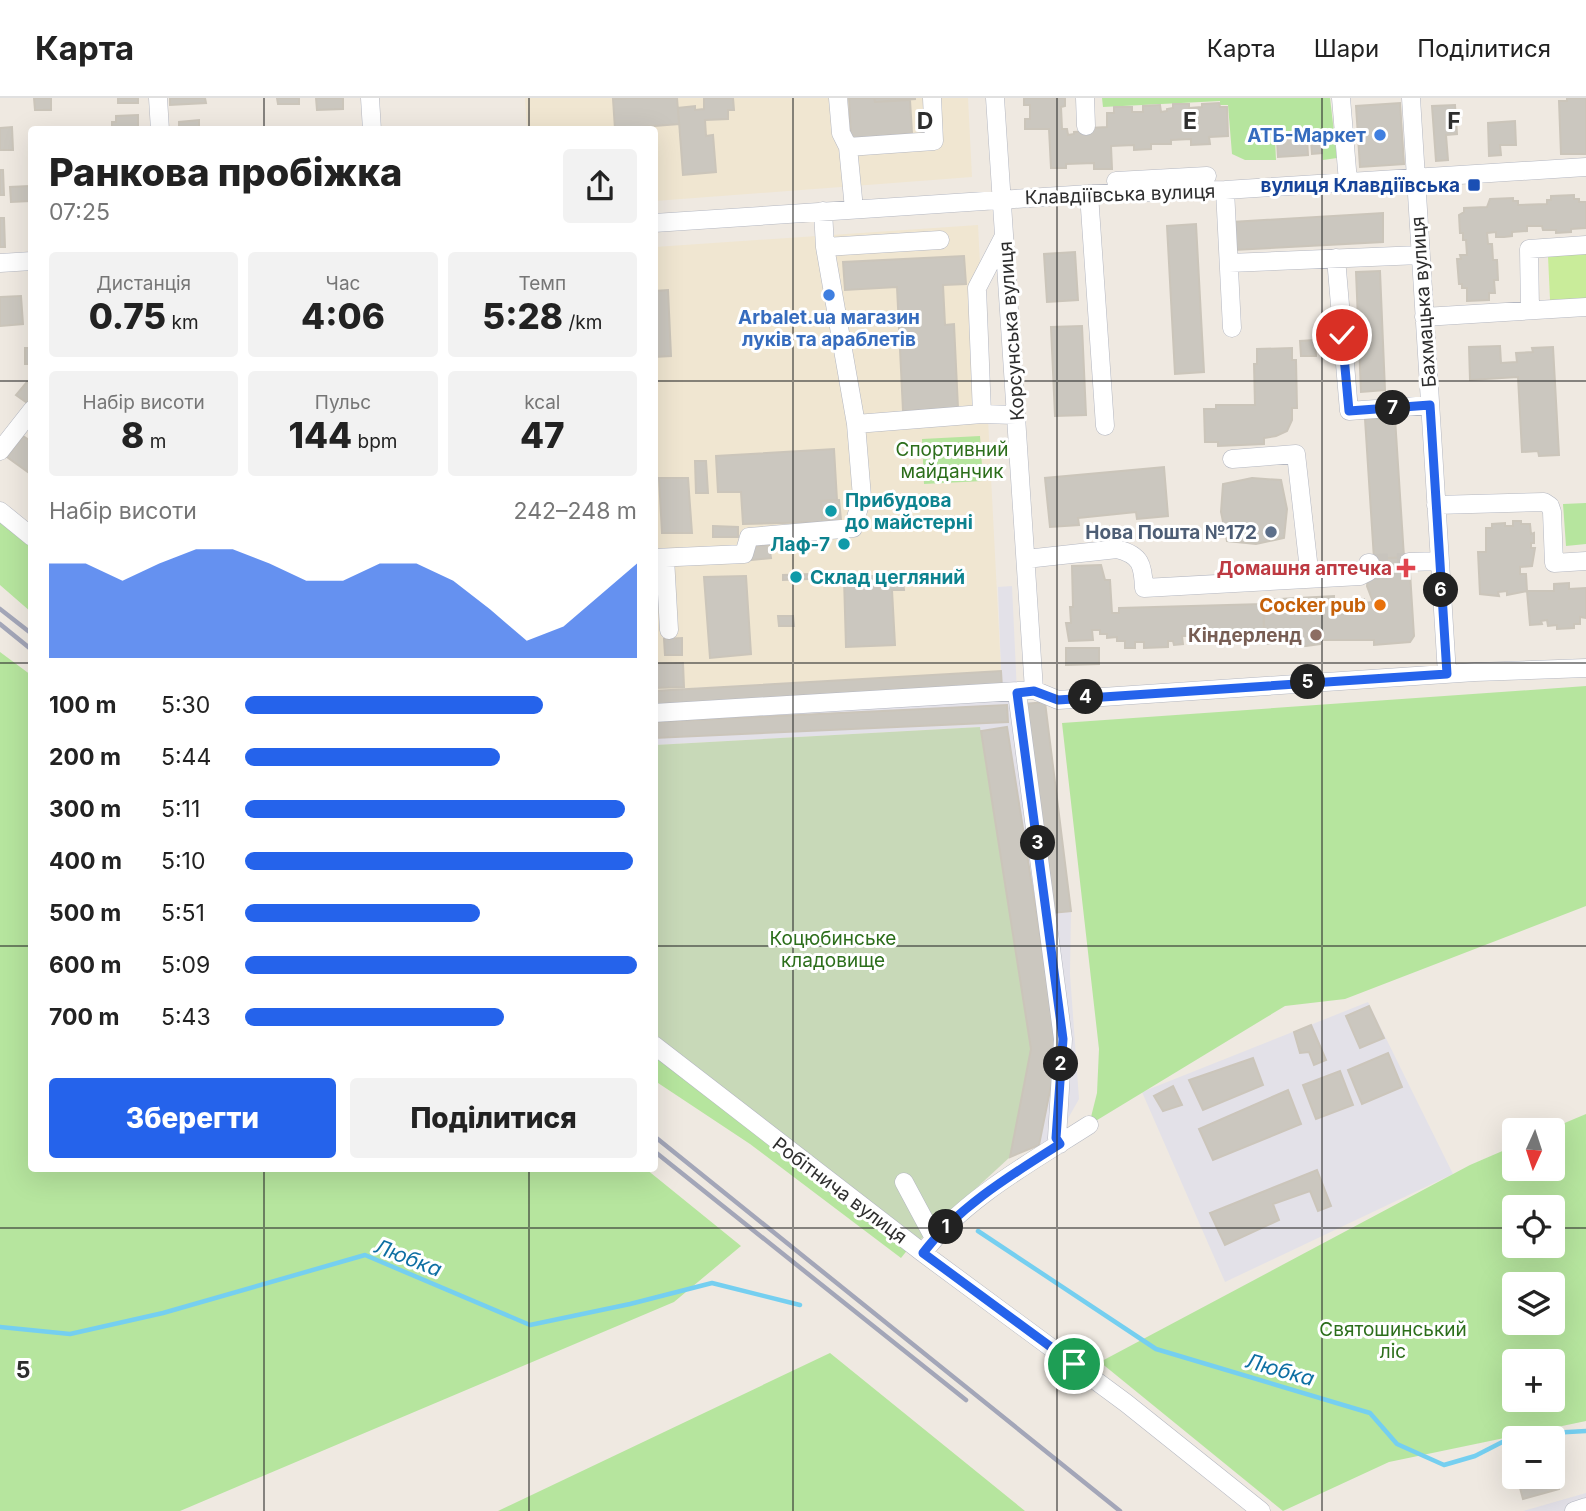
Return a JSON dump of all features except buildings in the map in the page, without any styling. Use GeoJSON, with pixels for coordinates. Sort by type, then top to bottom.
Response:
{"type":"FeatureCollection","features":[{"type":"Feature","properties":{"kind":"street"},"geometry":{"type":"LineString","coordinates":[[158,98],[160,126]]}},
{"type":"Feature","properties":{"kind":"street"},"geometry":{"type":"LineString","coordinates":[[370,98],[372,126]]}},
{"type":"Feature","properties":{"kind":"street"},"geometry":{"type":"LineString","coordinates":[[838,98],[841,133],[848,147],[853,209]]}},
{"type":"Feature","properties":{"kind":"street"},"geometry":{"type":"LineString","coordinates":[[848,147],[933,141],[932,98]]}},
{"type":"Feature","properties":{"kind":"street","name":"Корсунська вулиця"},"geometry":{"type":"LineString","coordinates":[[995,98],[1026,559],[1026,692],[1063,1039],[1056,1138],[1060,1144]]}},
{"type":"Feature","properties":{"kind":"street"},"geometry":{"type":"LineString","coordinates":[[1085,98],[1086,126]]}},
{"type":"Feature","properties":{"kind":"street"},"geometry":{"type":"LineString","coordinates":[[1341,98],[1348,182]]}},
{"type":"Feature","properties":{"kind":"street","name":"Бахмацька вулиця"},"geometry":{"type":"LineString","coordinates":[[1411,98],[1447,674]]}},
{"type":"Feature","properties":{"kind":"street","name":"Клавдіївська вулиця"},"geometry":{"type":"LineString","coordinates":[[658,223],[1002,199],[1225,190],[1586,167]]}},
{"type":"Feature","properties":{"kind":"street"},"geometry":{"type":"LineString","coordinates":[[1070,195],[1093,183],[1207,176]]}},
{"type":"Feature","properties":{"kind":"street"},"geometry":{"type":"LineString","coordinates":[[1225,190],[1232,328]]}},
{"type":"Feature","properties":{"kind":"street"},"geometry":{"type":"LineString","coordinates":[[1089,194],[1105,426]]}},
{"type":"Feature","properties":{"kind":"street"},"geometry":{"type":"LineString","coordinates":[[669,630],[660,558],[744,554],[749,537],[853,527],[862,497],[856,424],[825,247],[823,211]]}},
{"type":"Feature","properties":{"kind":"street"},"geometry":{"type":"LineString","coordinates":[[982,414],[977,288],[1004,236]]}},
{"type":"Feature","properties":{"kind":"street"},"geometry":{"type":"LineString","coordinates":[[825,247],[940,240]]}},
{"type":"Feature","properties":{"kind":"street"},"geometry":{"type":"LineString","coordinates":[[1530,310],[1529,249],[1586,245]]}},
{"type":"Feature","properties":{"kind":"street"},"geometry":{"type":"LineString","coordinates":[[1229,263],[1420,255]]}},
{"type":"Feature","properties":{"kind":"street"},"geometry":{"type":"LineString","coordinates":[[1336,258],[1349,411],[1430,405]]}},
{"type":"Feature","properties":{"kind":"street"},"geometry":{"type":"LineString","coordinates":[[0,263],[28,261]]}},
{"type":"Feature","properties":{"kind":"street"},"geometry":{"type":"LineString","coordinates":[[1424,317],[1586,307]]}},
{"type":"Feature","properties":{"kind":"street"},"geometry":{"type":"LineString","coordinates":[[856,424],[982,414],[1016,415]]}},
{"type":"Feature","properties":{"kind":"street"},"geometry":{"type":"LineString","coordinates":[[0,451],[28,415]]}},
{"type":"Feature","properties":{"kind":"street"},"geometry":{"type":"LineString","coordinates":[[1232,459],[1296,454],[1310,579]]}},
{"type":"Feature","properties":{"kind":"street"},"geometry":{"type":"LineString","coordinates":[[1436,505],[1544,502],[1550,506],[1552,512],[1554,562],[1586,561]]}},
{"type":"Feature","properties":{"kind":"street"},"geometry":{"type":"LineString","coordinates":[[0,511],[28,534]]}},
{"type":"Feature","properties":{"kind":"street"},"geometry":{"type":"LineString","coordinates":[[1026,559],[1117,549],[1129,552],[1138,559],[1143,569],[1144,588],[1360,576],[1368,572],[1370,563]]}},
{"type":"Feature","properties":{"kind":"street"},"geometry":{"type":"LineString","coordinates":[[1409,562],[1440,561]]}},
{"type":"Feature","properties":{"kind":"street"},"geometry":{"type":"LineString","coordinates":[[658,713],[1026,692],[1058,700],[1447,674],[1586,668]]}},
{"type":"Feature","properties":{"kind":"street","name":"Робітнича вулиця"},"geometry":{"type":"LineString","coordinates":[[658,1048],[923,1253],[1126,1403],[1261,1511]]}},
{"type":"Feature","properties":{"kind":"street"},"geometry":{"type":"LineString","coordinates":[[923,1253],[934,1238],[995,1186],[1090,1125]]}},
{"type":"Feature","properties":{"kind":"street"},"geometry":{"type":"LineString","coordinates":[[904,1182],[934,1238]]}},
{"type":"Feature","properties":{"kind":"street"},"geometry":{"type":"LineString","coordinates":[[1574,1511],[1586,1507]]}},
{"type":"Feature","properties":{"kind":"shaded area"},"geometry":{"type":"Polygon","coordinates":[[[525,98],[968,98],[972,177],[658,201],[658,126],[527,126],[525,98]]]}},
{"type":"Feature","properties":{"kind":"shaded area"},"geometry":{"type":"Polygon","coordinates":[[[978,225],[1001,671],[658,690],[658,247],[978,225]]]}},
{"type":"Feature","properties":{"kind":"shaded area"},"geometry":{"type":"Polygon","coordinates":[[[1012,586],[1017,693],[1020,702],[1045,702],[1071,911],[1070,974],[1079,1099],[1057,1138],[1010,1157],[1031,1049],[979,727],[658,745],[658,691],[1001,671],[998,587],[1012,586]]]}},
{"type":"Feature","properties":{"kind":"shaded area"},"geometry":{"type":"Polygon","coordinates":[[[1368,1002],[1453,1174],[1225,1282],[1142,1092],[1368,1002]]]}},
{"type":"Feature","properties":{"kind":"shaded area"},"geometry":{"type":"Polygon","coordinates":[[[1586,1493],[1586,1511],[1523,1511],[1586,1493]]]}},
{"type":"Feature","properties":{"kind":"green space"},"geometry":{"type":"Polygon","coordinates":[[[1102,98],[1330,98],[1337,158],[1323,160],[1321,136],[1275,139],[1276,160],[1245,160],[1232,154],[1228,105],[1220,105],[1220,101],[1103,107],[1102,98]]]}},
{"type":"Feature","properties":{"kind":"green space"},"geometry":{"type":"Polygon","coordinates":[[[1586,254],[1586,299],[1550,300],[1548,256],[1586,254]]]}},
{"type":"Feature","properties":{"kind":"green space","name":"Спортивний майданчик"},"geometry":{"type":"Polygon","coordinates":[[[980,436],[983,481],[924,484],[922,439],[980,436]]]}},
{"type":"Feature","properties":{"kind":"green space"},"geometry":{"type":"Polygon","coordinates":[[[1586,503],[1586,544],[1566,546],[1563,504],[1586,503]]]}},
{"type":"Feature","properties":{"kind":"green space"},"geometry":{"type":"Polygon","coordinates":[[[0,520],[28,543],[28,609],[0,585],[0,520]]]}},
{"type":"Feature","properties":{"kind":"green space"},"geometry":{"type":"Polygon","coordinates":[[[0,652],[28,673],[28,1172],[650,1172],[741,1246],[674,1302],[180,1511],[0,1511],[0,652]]]}},
{"type":"Feature","properties":{"kind":"green space"},"geometry":{"type":"Polygon","coordinates":[[[1586,686],[1586,906],[1345,999],[1285,1006],[1089,1125],[1097,1093],[1099,1049],[1062,723],[1586,686]]]}},
{"type":"Feature","properties":{"kind":"green space","name":"Коцюбинське кладовище"},"geometry":{"type":"Polygon","coordinates":[[[980,727],[1031,1049],[1010,1157],[920,1240],[728,1094],[658,1036],[658,745],[980,727]]]}},
{"type":"Feature","properties":{"kind":"green space"},"geometry":{"type":"Polygon","coordinates":[[[658,1054],[909,1248],[901,1258],[750,1144],[658,1083],[658,1054]]]}},
{"type":"Feature","properties":{"kind":"green space","name":"Святошинський ліс"},"geometry":{"type":"Polygon","coordinates":[[[1586,1114],[1586,1421],[1562,1426],[1502,1426],[1502,1438],[1389,1462],[1283,1511],[1100,1362],[1470,1165],[1502,1151],[1502,1181],[1565,1181],[1565,1123],[1586,1114]]]}},
{"type":"Feature","properties":{"kind":"green space"},"geometry":{"type":"Polygon","coordinates":[[[830,1353],[1025,1511],[498,1511],[830,1353]]]}},
{"type":"Feature","properties":{"kind":"waterway","name":"Любка"},"geometry":{"type":"LineString","coordinates":[[978,1231],[1156,1349],[1370,1413],[1397,1444],[1444,1465],[1475,1456],[1516,1435],[1586,1431]]}},
{"type":"Feature","properties":{"kind":"waterway","name":"Любка"},"geometry":{"type":"LineString","coordinates":[[0,1327],[70,1334],[163,1313],[365,1255],[530,1325],[712,1283],[800,1305]]}},
{"type":"Feature","properties":{"kind":"tunnel"},"geometry":{"type":"LineString","coordinates":[[1370,563],[1409,562]]}},
{"type":"Feature","properties":{"kind":"railway"},"geometry":{"type":"LineString","coordinates":[[0,609],[28,631]]}},
{"type":"Feature","properties":{"kind":"railway"},"geometry":{"type":"LineString","coordinates":[[0,624],[28,647]]}},
{"type":"Feature","properties":{"kind":"railway"},"geometry":{"type":"LineString","coordinates":[[658,1139],[1120,1511]]}},
{"type":"Feature","properties":{"kind":"railway"},"geometry":{"type":"LineString","coordinates":[[658,1154],[966,1400]]}},
{"type":"Feature","properties":{"kind":"place","name":"АТБ-Маркет"},"geometry":{"type":"Point","coordinates":[1380,135]}},
{"type":"Feature","properties":{"kind":"place","name":"вулиця Клавдіївська"},"geometry":{"type":"Point","coordinates":[1474,185]}},
{"type":"Feature","properties":{"kind":"place","name":"Arbalet.ua магазин луків та араблетів"},"geometry":{"type":"Point","coordinates":[829,295]}},
{"type":"Feature","properties":{"kind":"place","name":"Прибудова до майстерні"},"geometry":{"type":"Point","coordinates":[831,511]}},
{"type":"Feature","properties":{"kind":"place","name":"Нова Пошта №172"},"geometry":{"type":"Point","coordinates":[1271,532]}},
{"type":"Feature","properties":{"kind":"place","name":"Лаф-7"},"geometry":{"type":"Point","coordinates":[844,544]}},
{"type":"Feature","properties":{"kind":"place","name":"Домашня аптечка"},"geometry":{"type":"Point","coordinates":[1406,568]}},
{"type":"Feature","properties":{"kind":"place","name":"Склад цегляний"},"geometry":{"type":"Point","coordinates":[796,577]}},
{"type":"Feature","properties":{"kind":"place","name":"Cocker pub"},"geometry":{"type":"Point","coordinates":[1380,605]}},
{"type":"Feature","properties":{"kind":"place","name":"Кіндерленд"},"geometry":{"type":"Point","coordinates":[1316,635]}},
{"type":"Feature","properties":{"kind":"route"},"geometry":{"type":"LineString","coordinates":[[1074,1364],[923,1253],[934,1238],[995,1186],[1060,1144],[1056,1138],[1063,1039],[1017,693],[1034,691],[1058,700],[1447,674],[1430,405],[1349,411],[1342,335]]}}]}
